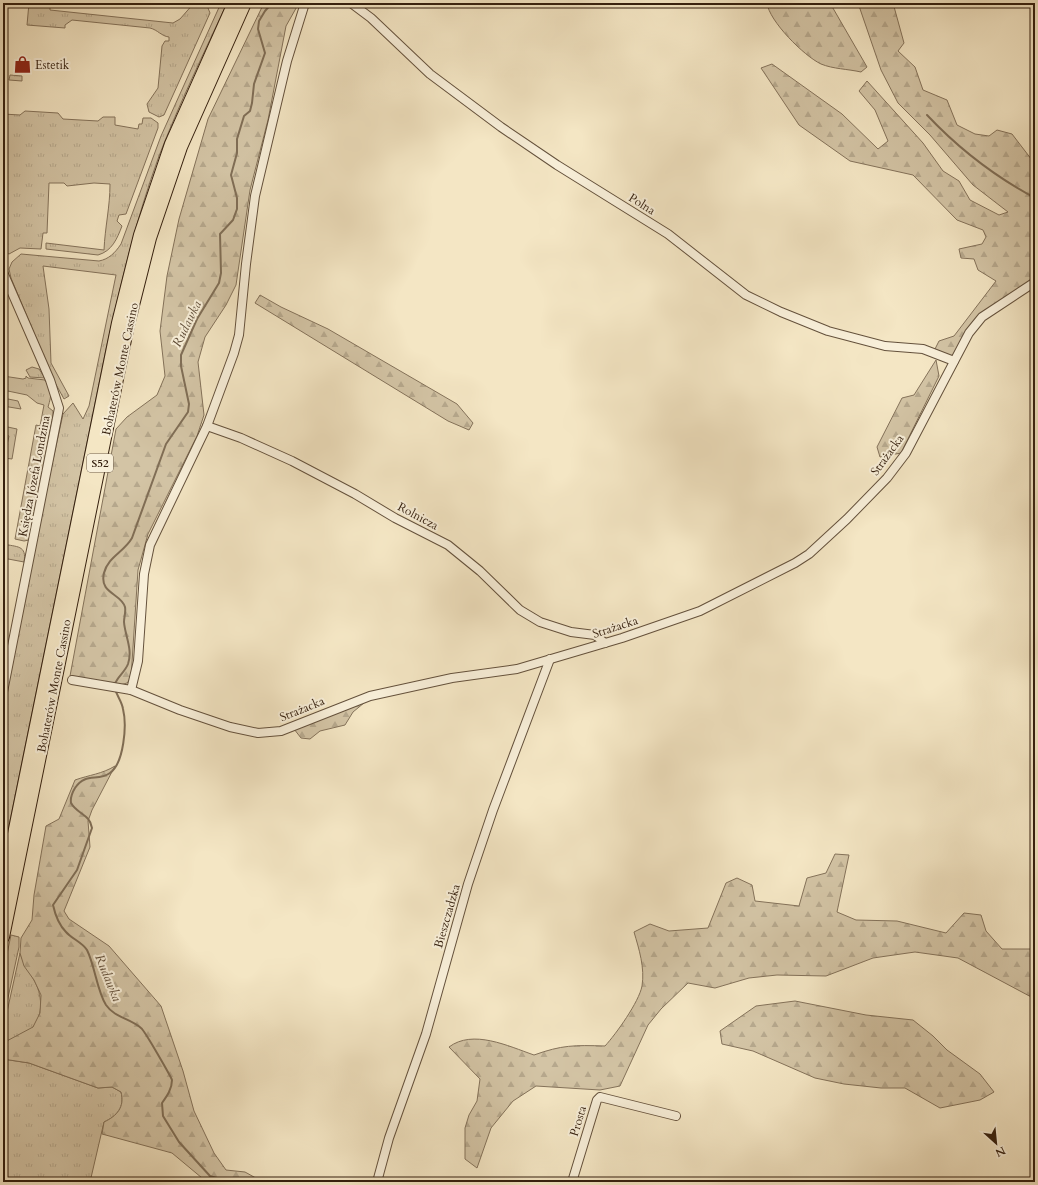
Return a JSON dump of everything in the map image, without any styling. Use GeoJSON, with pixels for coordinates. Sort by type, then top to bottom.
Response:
{"type":"FeatureCollection","features":[{"type":"Feature","properties":{"kind":"highway","name":"Bohaterów Monte Cassino"},"geometry":{"type":"LineString","coordinates":[[3,888],[118,323],[140,235],[172,144],[234,3]]}},
{"type":"Feature","properties":{"kind":"highway","name":"Bohaterów Monte Cassino"},"geometry":{"type":"LineString","coordinates":[[3,937],[128,326],[150,238],[181,148],[245,3]]}},
{"type":"Feature","properties":{"kind":"street"},"geometry":{"type":"LineString","coordinates":[[132,690],[138,661],[144,574],[150,545],[207,426],[230,369],[239,335],[255,196],[287,61],[305,3]]}},
{"type":"Feature","properties":{"kind":"street","name":"Polna"},"geometry":{"type":"LineString","coordinates":[[350,3],[370,18],[430,74],[501,127],[557,165],[668,234],[746,295],[781,312],[828,331],[884,346],[923,349],[954,361]]}},
{"type":"Feature","properties":{"kind":"street","name":"Księdza Józefa Londzina"},"geometry":{"type":"LineString","coordinates":[[3,272],[50,380],[59,408],[3,692]]}},
{"type":"Feature","properties":{"kind":"street","name":"Strażacka"},"geometry":{"type":"LineString","coordinates":[[72,680],[132,690],[180,710],[230,727],[258,733],[281,731],[370,696],[452,678],[517,669],[605,643],[700,610],[795,563],[809,554],[857,509],[887,478],[906,453],[969,333],[982,317],[1035,282]]}},
{"type":"Feature","properties":{"kind":"street","name":"Rolnicza"},"geometry":{"type":"LineString","coordinates":[[207,426],[241,438],[292,461],[355,494],[395,518],[448,545],[480,571],[520,610],[540,622],[571,632],[594,635],[605,643]]}},
{"type":"Feature","properties":{"kind":"street","name":"Bieszczadzka"},"geometry":{"type":"LineString","coordinates":[[377,1182],[389,1138],[426,1034],[468,884],[490,818],[550,659]]}},
{"type":"Feature","properties":{"kind":"street","name":"Prosta"},"geometry":{"type":"LineString","coordinates":[[572,1182],[597,1100],[600,1097],[676,1116]]}},
{"type":"Feature","properties":{"kind":"green space"},"geometry":{"type":"Polygon","coordinates":[[[29,3],[50,3],[50,10],[173,23],[180,19],[194,3],[206,3],[210,13],[164,115],[159,117],[149,112],[147,104],[158,88],[162,46],[165,41],[169,41],[169,37],[150,28],[72,20],[65,25],[65,28],[27,25],[29,3]]]}},
{"type":"Feature","properties":{"kind":"green space"},"geometry":{"type":"Polygon","coordinates":[[[221,3],[227,3],[183,98],[159,156],[143,203],[123,276],[106,349],[3,855],[3,709],[34,547],[63,414],[73,403],[83,419],[89,406],[116,275],[43,266],[49,309],[51,363],[69,396],[64,399],[53,379],[11,278],[9,269],[12,262],[21,254],[99,261],[112,255],[121,244],[161,136],[221,3]]]}},
{"type":"Feature","properties":{"kind":"green space"},"geometry":{"type":"Polygon","coordinates":[[[264,3],[299,3],[286,26],[268,120],[250,190],[236,285],[226,305],[205,337],[198,362],[204,415],[197,436],[148,534],[138,570],[131,678],[127,683],[120,685],[71,678],[70,676],[116,429],[127,417],[157,395],[165,376],[160,331],[167,276],[179,219],[208,119],[264,3]]]}},
{"type":"Feature","properties":{"kind":"green space"},"geometry":{"type":"Polygon","coordinates":[[[767,3],[830,3],[867,67],[861,72],[830,67],[814,60],[797,46],[780,28],[769,10],[767,3]]]}},
{"type":"Feature","properties":{"kind":"green space"},"geometry":{"type":"Polygon","coordinates":[[[858,3],[893,3],[904,43],[898,51],[915,67],[923,90],[947,100],[957,125],[975,134],[989,136],[997,130],[1012,134],[1035,164],[1035,278],[999,302],[953,355],[946,357],[934,351],[939,341],[954,336],[996,281],[978,270],[974,259],[961,258],[959,249],[982,244],[986,237],[983,230],[957,220],[913,175],[850,161],[799,125],[761,68],[772,64],[842,114],[878,149],[888,141],[875,110],[859,91],[867,81],[923,143],[943,171],[959,181],[970,200],[999,215],[1008,212],[973,185],[930,135],[898,103],[881,70],[858,3]]]}},
{"type":"Feature","properties":{"kind":"green space"},"geometry":{"type":"Polygon","coordinates":[[[10,75],[22,76],[22,81],[9,80],[10,75]]]}},
{"type":"Feature","properties":{"kind":"green space"},"geometry":{"type":"Polygon","coordinates":[[[25,111],[58,113],[63,119],[98,121],[103,117],[115,117],[115,125],[138,129],[139,124],[142,124],[143,118],[151,118],[158,123],[158,128],[126,214],[119,215],[117,221],[122,226],[116,240],[107,251],[98,255],[46,249],[46,243],[104,250],[110,184],[94,183],[67,186],[64,183],[49,183],[47,233],[43,233],[41,249],[20,248],[9,254],[4,252],[3,114],[20,115],[25,111]]]}},
{"type":"Feature","properties":{"kind":"green space"},"geometry":{"type":"Polygon","coordinates":[[[260,295],[281,307],[328,329],[457,404],[473,423],[469,430],[448,421],[255,303],[260,295]]]}},
{"type":"Feature","properties":{"kind":"green space"},"geometry":{"type":"Polygon","coordinates":[[[936,360],[939,376],[901,453],[880,457],[877,447],[902,398],[914,395],[936,360]]]}},
{"type":"Feature","properties":{"kind":"green space"},"geometry":{"type":"Polygon","coordinates":[[[32,367],[39,369],[45,378],[30,377],[26,370],[32,367]]]}},
{"type":"Feature","properties":{"kind":"green space"},"geometry":{"type":"Polygon","coordinates":[[[3,376],[23,379],[26,378],[26,376],[28,378],[45,380],[51,393],[48,407],[53,411],[53,415],[33,523],[29,540],[24,541],[15,539],[36,425],[40,426],[44,405],[37,403],[27,395],[3,390],[3,376]]]}},
{"type":"Feature","properties":{"kind":"green space"},"geometry":{"type":"Polygon","coordinates":[[[3,398],[18,401],[21,409],[3,406],[3,398]]]}},
{"type":"Feature","properties":{"kind":"green space"},"geometry":{"type":"Polygon","coordinates":[[[3,426],[17,429],[12,459],[4,458],[9,436],[3,434],[3,426]]]}},
{"type":"Feature","properties":{"kind":"green space"},"geometry":{"type":"Polygon","coordinates":[[[3,544],[20,548],[24,552],[24,562],[3,558],[3,544]]]}},
{"type":"Feature","properties":{"kind":"green space"},"geometry":{"type":"Polygon","coordinates":[[[370,698],[353,712],[345,725],[320,731],[310,739],[301,738],[294,729],[370,698]]]}},
{"type":"Feature","properties":{"kind":"green space"},"geometry":{"type":"Polygon","coordinates":[[[115,766],[92,810],[88,821],[90,847],[64,911],[69,919],[109,946],[161,1006],[183,1071],[194,1111],[214,1153],[226,1170],[245,1172],[263,1182],[217,1182],[202,1178],[172,1153],[102,1134],[104,1122],[113,1117],[121,1107],[121,1092],[112,1087],[98,1088],[29,1063],[3,1059],[3,1043],[33,1027],[40,1013],[41,995],[34,980],[24,966],[20,953],[21,938],[32,920],[34,895],[46,826],[59,819],[75,780],[100,773],[115,766]]]}},
{"type":"Feature","properties":{"kind":"green space"},"geometry":{"type":"Polygon","coordinates":[[[835,854],[849,855],[837,912],[856,920],[897,921],[946,933],[964,913],[981,915],[986,931],[1002,949],[1035,949],[1035,999],[958,958],[915,952],[873,958],[826,976],[777,975],[749,978],[715,988],[688,983],[661,1009],[648,1025],[620,1086],[600,1090],[536,1086],[513,1101],[491,1128],[477,1168],[465,1159],[465,1128],[469,1115],[477,1101],[480,1079],[449,1047],[458,1042],[469,1039],[480,1039],[502,1044],[534,1055],[568,1046],[605,1046],[632,1009],[642,986],[642,965],[634,932],[650,924],[669,931],[708,928],[726,883],[737,878],[752,885],[755,901],[799,906],[807,878],[826,873],[835,854]]]}},
{"type":"Feature","properties":{"kind":"green space"},"geometry":{"type":"Polygon","coordinates":[[[11,935],[19,937],[19,947],[3,1021],[3,973],[11,935]]]}},
{"type":"Feature","properties":{"kind":"green space"},"geometry":{"type":"Polygon","coordinates":[[[20,953],[39,991],[41,1004],[39,1016],[37,1022],[30,1030],[23,1035],[3,1043],[3,1030],[20,953]]]}},
{"type":"Feature","properties":{"kind":"green space"},"geometry":{"type":"Polygon","coordinates":[[[795,1001],[866,1015],[913,1020],[933,1036],[947,1050],[980,1074],[994,1092],[980,1100],[940,1108],[905,1088],[881,1088],[844,1084],[815,1078],[753,1051],[722,1044],[720,1031],[756,1006],[795,1001]]]}},
{"type":"Feature","properties":{"kind":"green space"},"geometry":{"type":"Polygon","coordinates":[[[3,1059],[29,1063],[98,1088],[112,1087],[121,1092],[121,1107],[113,1117],[104,1122],[90,1182],[25,1182],[3,1176],[3,1059]]]}},
{"type":"Feature","properties":{"kind":"waterway","name":"Rudawka"},"geometry":{"type":"LineString","coordinates":[[115,684],[128,664],[130,653],[124,622],[125,607],[123,602],[107,589],[103,580],[104,573],[109,563],[132,538],[166,444],[188,412],[189,404],[181,366],[181,355],[197,319],[219,283],[221,273],[220,234],[233,220],[237,209],[237,198],[231,175],[237,153],[237,139],[244,116],[250,111],[254,84],[265,53],[258,29],[259,21],[272,3]]}},
{"type":"Feature","properties":{"kind":"waterway"},"geometry":{"type":"LineString","coordinates":[[927,115],[964,150],[991,171],[1005,181],[1035,198]]}},
{"type":"Feature","properties":{"kind":"waterway","name":"Rudawka"},"geometry":{"type":"LineString","coordinates":[[115,689],[122,704],[125,724],[121,753],[115,768],[110,773],[105,776],[83,780],[72,793],[71,803],[89,820],[92,828],[77,870],[53,905],[61,926],[87,950],[100,993],[106,1005],[114,1013],[141,1028],[171,1077],[171,1086],[162,1103],[163,1116],[179,1142],[210,1176],[229,1182]]}},
{"type":"Feature","properties":{"kind":"place","name":"Estetik"},"geometry":{"type":"Point","coordinates":[22,65]}}]}
